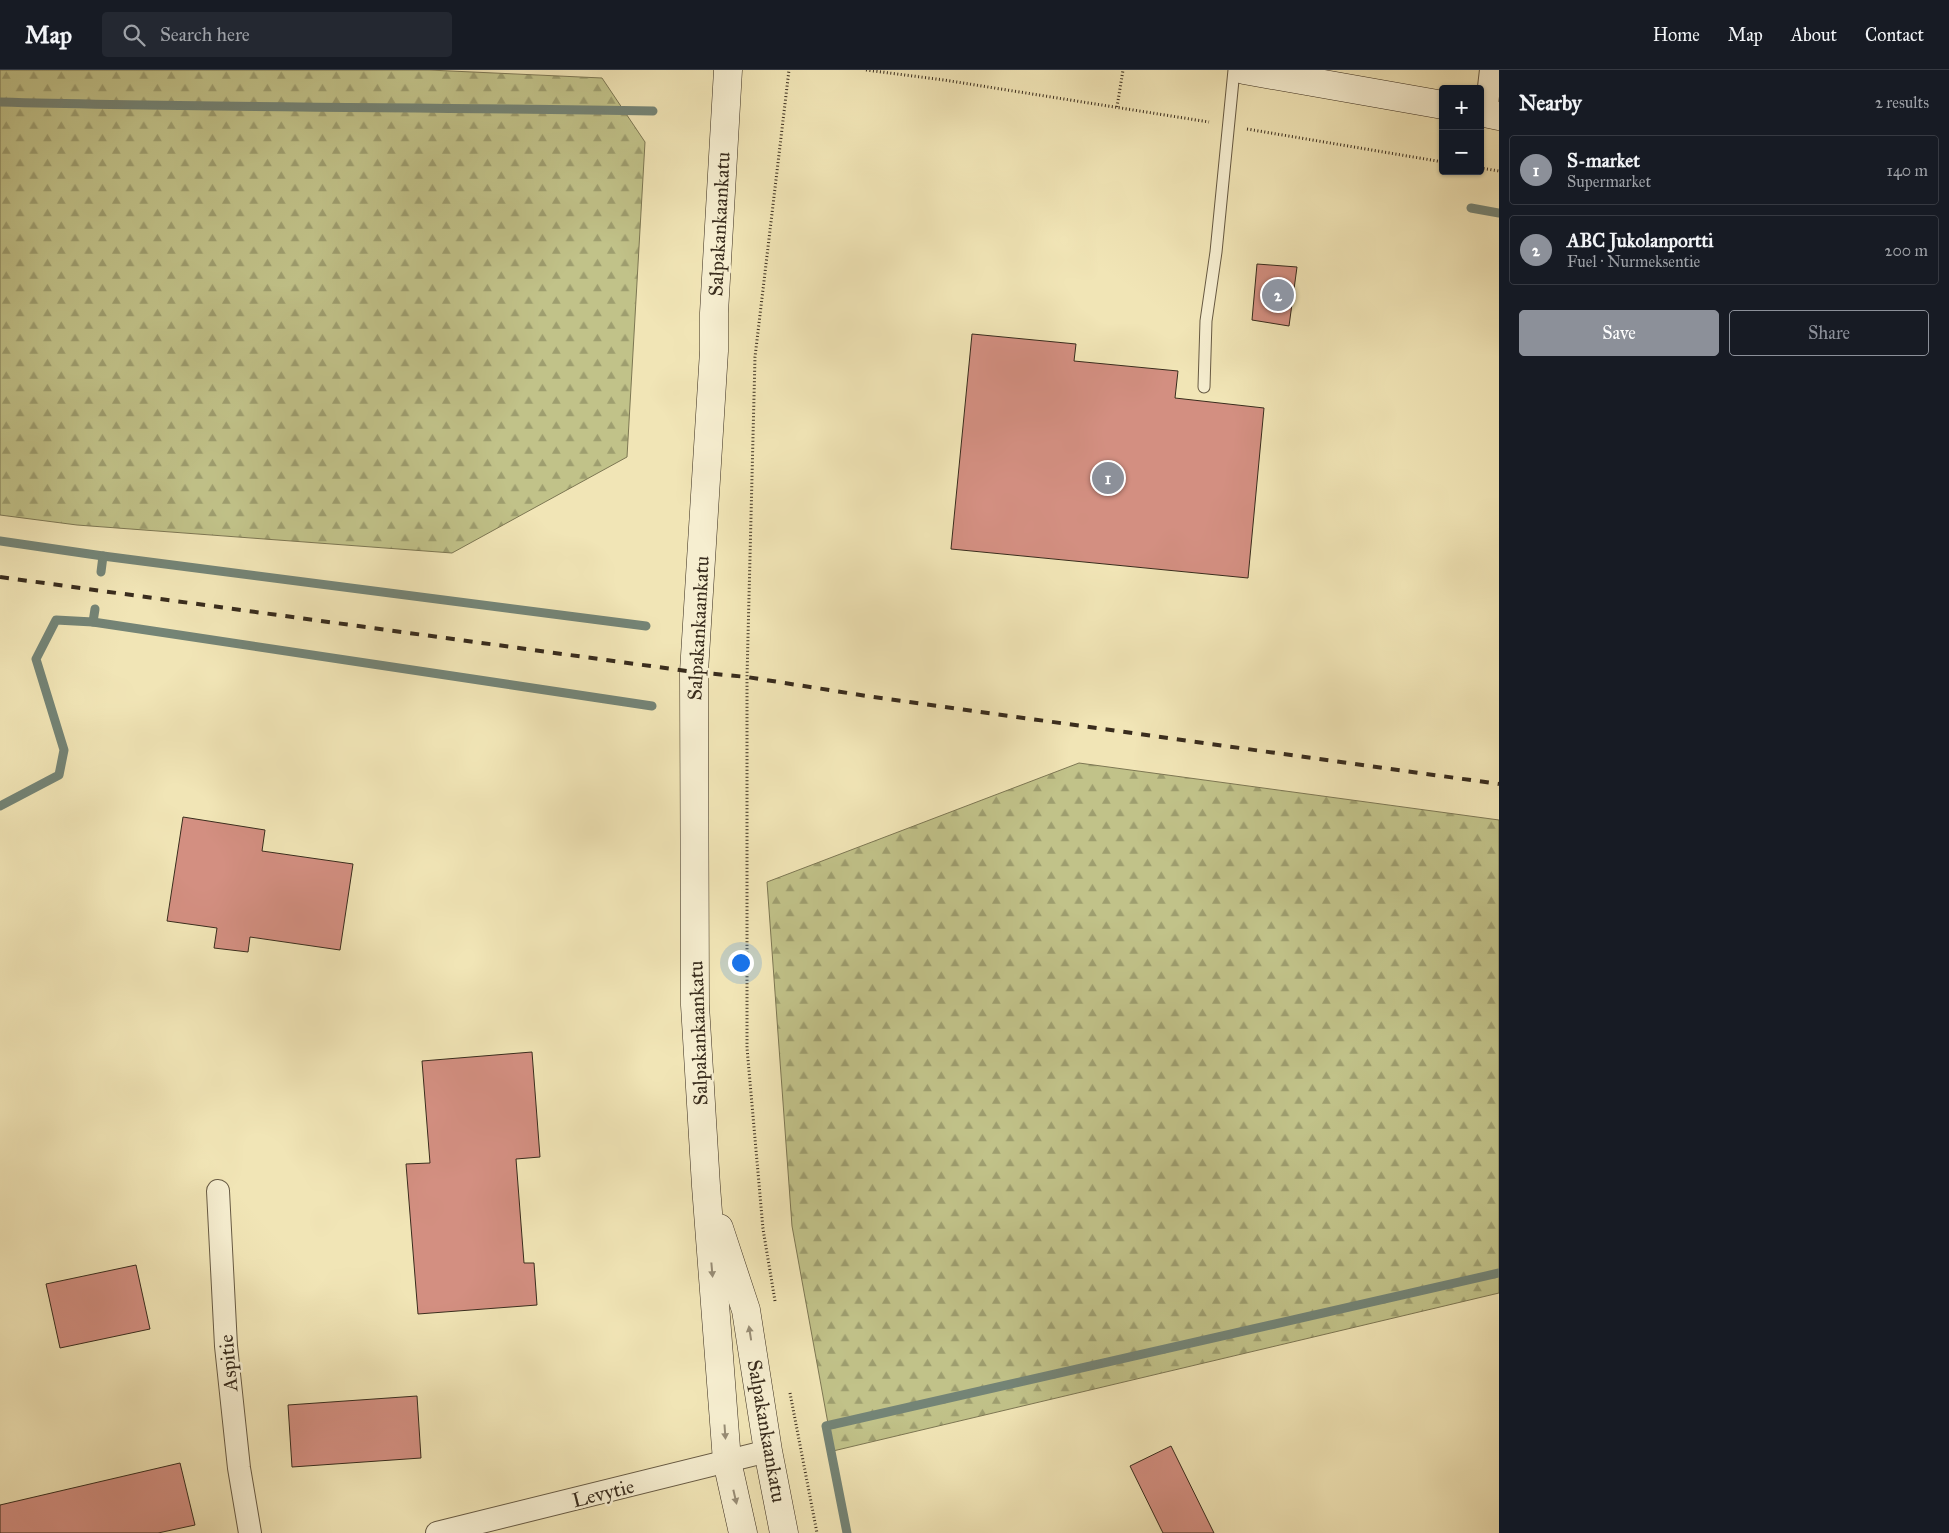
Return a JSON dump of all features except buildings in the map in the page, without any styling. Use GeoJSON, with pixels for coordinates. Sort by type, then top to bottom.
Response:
{"type":"FeatureCollection","features":[{"type":"Feature","properties":{"kind":"main road","name":"Salpakankaankatu"},"geometry":{"type":"LineString","coordinates":[[728,70],[694,672],[695,1005],[706,1186],[727,1462],[743,1533]]}},
{"type":"Feature","properties":{"kind":"main road"},"geometry":{"type":"LineString","coordinates":[[1244,70],[1439,104]]}},
{"type":"Feature","properties":{"kind":"main road","name":"Salpakankaankatu"},"geometry":{"type":"LineString","coordinates":[[706,1186],[746,1310],[768,1451],[784,1533]]}},
{"type":"Feature","properties":{"kind":"street"},"geometry":{"type":"LineString","coordinates":[[1488,114],[1491,70]]}},
{"type":"Feature","properties":{"kind":"street","name":"Aspitie"},"geometry":{"type":"LineString","coordinates":[[218,1191],[226,1346],[238,1468],[250,1533]]}},
{"type":"Feature","properties":{"kind":"street","name":"Levytie"},"geometry":{"type":"LineString","coordinates":[[437,1533],[768,1451]]}},
{"type":"Feature","properties":{"kind":"lane"},"geometry":{"type":"LineString","coordinates":[[1204,387],[1206,321],[1230,126],[1234,70]]}},
{"type":"Feature","properties":{"kind":"path"},"geometry":{"type":"LineString","coordinates":[[776,1306],[763,1229],[747,1048],[747,677],[755,357],[789,70]]}},
{"type":"Feature","properties":{"kind":"path"},"geometry":{"type":"LineString","coordinates":[[866,70],[1117,107],[1439,161]]}},
{"type":"Feature","properties":{"kind":"path"},"geometry":{"type":"LineString","coordinates":[[1117,107],[1123,70]]}},
{"type":"Feature","properties":{"kind":"path"},"geometry":{"type":"LineString","coordinates":[[1484,169],[1499,171]]}},
{"type":"Feature","properties":{"kind":"path"},"geometry":{"type":"LineString","coordinates":[[788,1384],[817,1533]]}},
{"type":"Feature","properties":{"kind":"green space"},"geometry":{"type":"Polygon","coordinates":[[[0,70],[429,70],[602,78],[645,142],[627,457],[452,553],[77,525],[0,515],[0,70]]]}},
{"type":"Feature","properties":{"kind":"green space"},"geometry":{"type":"Polygon","coordinates":[[[1079,763],[1499,820],[1499,1293],[833,1451],[792,1226],[767,882],[1079,763]]]}},
{"type":"Feature","properties":{"kind":"waterway"},"geometry":{"type":"LineString","coordinates":[[0,102],[653,111]]}},
{"type":"Feature","properties":{"kind":"waterway"},"geometry":{"type":"LineString","coordinates":[[1471,208],[1499,213]]}},
{"type":"Feature","properties":{"kind":"waterway"},"geometry":{"type":"LineString","coordinates":[[0,541],[646,626]]}},
{"type":"Feature","properties":{"kind":"waterway"},"geometry":{"type":"LineString","coordinates":[[101,572],[103,556]]}},
{"type":"Feature","properties":{"kind":"waterway"},"geometry":{"type":"LineString","coordinates":[[93,622],[95,609]]}},
{"type":"Feature","properties":{"kind":"waterway"},"geometry":{"type":"LineString","coordinates":[[0,806],[59,775],[64,750],[36,659],[56,620],[93,622],[652,706]]}},
{"type":"Feature","properties":{"kind":"waterway"},"geometry":{"type":"LineString","coordinates":[[847,1533],[826,1426],[1499,1273]]}},
{"type":"Feature","properties":{"kind":"railway"},"geometry":{"type":"LineString","coordinates":[[0,577],[694,672],[747,677],[873,697],[1499,784]]}},
{"type":"Feature","properties":{"kind":"place","name":"ABC Jukolanportti"},"geometry":{"type":"Point","coordinates":[1278,295]}},
{"type":"Feature","properties":{"kind":"place","name":"S-market"},"geometry":{"type":"Point","coordinates":[1108,478]}}]}
